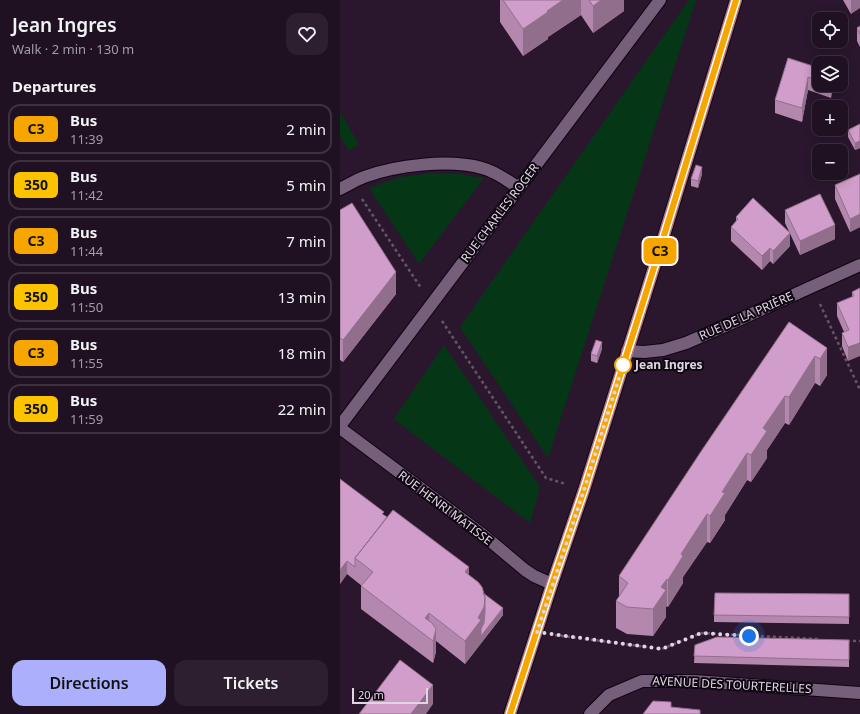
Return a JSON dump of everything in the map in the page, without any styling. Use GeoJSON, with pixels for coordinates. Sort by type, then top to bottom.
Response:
{"type":"FeatureCollection","features":[{"type":"Feature","properties":{"kind":"main road"},"geometry":{"type":"LineString","coordinates":[[510,714],[584,490],[736,0]]}},
{"type":"Feature","properties":{"kind":"street","name":"RUE CHARLES ROGER"},"geometry":{"type":"LineString","coordinates":[[340,427],[660,0]]}},
{"type":"Feature","properties":{"kind":"street"},"geometry":{"type":"LineString","coordinates":[[340,189],[363,177],[386,170],[450,163],[483,168],[519,188]]}},
{"type":"Feature","properties":{"kind":"street","name":"RUE DE LA PRIÈRE"},"geometry":{"type":"LineString","coordinates":[[627,351],[644,352],[663,350],[686,343],[860,265]]}},
{"type":"Feature","properties":{"kind":"street","name":"RUE HENRI MATISSE"},"geometry":{"type":"LineString","coordinates":[[340,427],[482,534],[525,570],[552,584]]}},
{"type":"Feature","properties":{"kind":"street","name":"AVENUE DES TOURTERELLES"},"geometry":{"type":"LineString","coordinates":[[590,714],[609,695],[642,681],[694,681],[860,693]]}},
{"type":"Feature","properties":{"kind":"path"},"geometry":{"type":"LineString","coordinates":[[352,183],[546,478],[584,490]]}},
{"type":"Feature","properties":{"kind":"path"},"geometry":{"type":"LineString","coordinates":[[812,287],[860,390]]}},
{"type":"Feature","properties":{"kind":"path"},"geometry":{"type":"LineString","coordinates":[[537,632],[662,649],[701,633],[820,639]]}},
{"type":"Feature","properties":{"kind":"path"},"geometry":{"type":"LineString","coordinates":[[844,640],[860,641]]}},
{"type":"Feature","properties":{"kind":"green space"},"geometry":{"type":"Polygon","coordinates":[[[689,0],[696,0],[548,458],[460,327],[689,0]]]}},
{"type":"Feature","properties":{"kind":"green space"},"geometry":{"type":"Polygon","coordinates":[[[340,112],[359,144],[349,151],[340,136],[340,112]]]}},
{"type":"Feature","properties":{"kind":"green space"},"geometry":{"type":"Polygon","coordinates":[[[432,173],[459,174],[484,178],[419,264],[369,188],[400,177],[432,173]]]}},
{"type":"Feature","properties":{"kind":"green space"},"geometry":{"type":"Polygon","coordinates":[[[444,345],[540,487],[530,523],[394,419],[444,345]]]}},
{"type":"Feature","properties":{"kind":"building"},"geometry":{"type":"Polygon","coordinates":[[[503,0],[563,0],[523,29],[503,0]]]}},
{"type":"Feature","properties":{"kind":"building"},"geometry":{"type":"Polygon","coordinates":[[[589,0],[601,0],[593,6],[589,0]]]}},
{"type":"Feature","properties":{"kind":"building"},"geometry":{"type":"Polygon","coordinates":[[[860,26],[860,34],[857,28],[860,26]]]}},
{"type":"Feature","properties":{"kind":"building"},"geometry":{"type":"Polygon","coordinates":[[[788,58],[812,66],[812,78],[808,77],[802,108],[775,100],[788,58]]]}},
{"type":"Feature","properties":{"kind":"building"},"geometry":{"type":"Polygon","coordinates":[[[860,124],[860,141],[855,143],[848,130],[860,124]]]}},
{"type":"Feature","properties":{"kind":"building"},"geometry":{"type":"Polygon","coordinates":[[[696,165],[702,167],[698,181],[691,179],[696,165]]]}},
{"type":"Feature","properties":{"kind":"building"},"geometry":{"type":"Polygon","coordinates":[[[860,174],[860,214],[850,219],[835,185],[860,174]]]}},
{"type":"Feature","properties":{"kind":"building"},"geometry":{"type":"Polygon","coordinates":[[[820,194],[835,225],[800,241],[785,210],[820,194]]]}},
{"type":"Feature","properties":{"kind":"building"},"geometry":{"type":"Polygon","coordinates":[[[753,198],[790,233],[773,251],[770,248],[762,256],[731,227],[738,219],[736,217],[753,198]]]}},
{"type":"Feature","properties":{"kind":"building"},"geometry":{"type":"Polygon","coordinates":[[[352,203],[396,272],[343,340],[340,338],[340,210],[352,203]]]}},
{"type":"Feature","properties":{"kind":"building"},"geometry":{"type":"Polygon","coordinates":[[[860,288],[860,343],[848,347],[842,333],[849,330],[837,303],[854,296],[852,292],[860,288]]]}},
{"type":"Feature","properties":{"kind":"building"},"geometry":{"type":"Polygon","coordinates":[[[789,322],[827,348],[820,359],[815,356],[789,397],[785,396],[763,428],[767,431],[751,455],[747,453],[722,492],[725,493],[710,516],[707,514],[681,554],[683,556],[668,580],[667,579],[661,587],[666,590],[653,609],[627,607],[616,601],[628,583],[619,576],[789,322]]]}},
{"type":"Feature","properties":{"kind":"building"},"geometry":{"type":"Polygon","coordinates":[[[596,340],[602,342],[597,356],[591,354],[596,340]]]}},
{"type":"Feature","properties":{"kind":"building"},"geometry":{"type":"Polygon","coordinates":[[[340,479],[384,512],[382,514],[387,517],[355,558],[355,567],[347,561],[340,570],[340,479]]]}},
{"type":"Feature","properties":{"kind":"building"},"geometry":{"type":"Polygon","coordinates":[[[393,510],[469,567],[465,572],[482,587],[485,597],[484,607],[478,618],[481,620],[465,641],[429,613],[425,618],[432,623],[436,629],[433,641],[361,586],[373,572],[355,558],[393,510]]]}},
{"type":"Feature","properties":{"kind":"building"},"geometry":{"type":"Polygon","coordinates":[[[483,593],[503,608],[481,636],[485,612],[485,597],[483,593]]]}},
{"type":"Feature","properties":{"kind":"building"},"geometry":{"type":"Polygon","coordinates":[[[715,593],[849,594],[849,617],[714,615],[715,593]]]}},
{"type":"Feature","properties":{"kind":"building"},"geometry":{"type":"Polygon","coordinates":[[[717,637],[849,640],[849,660],[694,656],[695,645],[717,637]]]}},
{"type":"Feature","properties":{"kind":"building"},"geometry":{"type":"Polygon","coordinates":[[[400,660],[433,685],[411,714],[359,714],[400,660]]]}},
{"type":"Feature","properties":{"kind":"building"},"geometry":{"type":"Polygon","coordinates":[[[653,701],[671,702],[671,707],[700,710],[700,714],[643,714],[653,701]]]}},
{"type":"Feature","properties":{"kind":"bus line","name":"C3"},"geometry":{"type":"LineString","coordinates":[[510,714],[584,490],[736,0]]}},
{"type":"Feature","properties":{"kind":"place","name":"Jean Ingres"},"geometry":{"type":"Point","coordinates":[623,365]}},
{"type":"Feature","properties":{"kind":"route"},"geometry":{"type":"LineString","coordinates":[[623,365],[584,490],[537,632],[662,649],[701,633],[749,636]]}}]}
